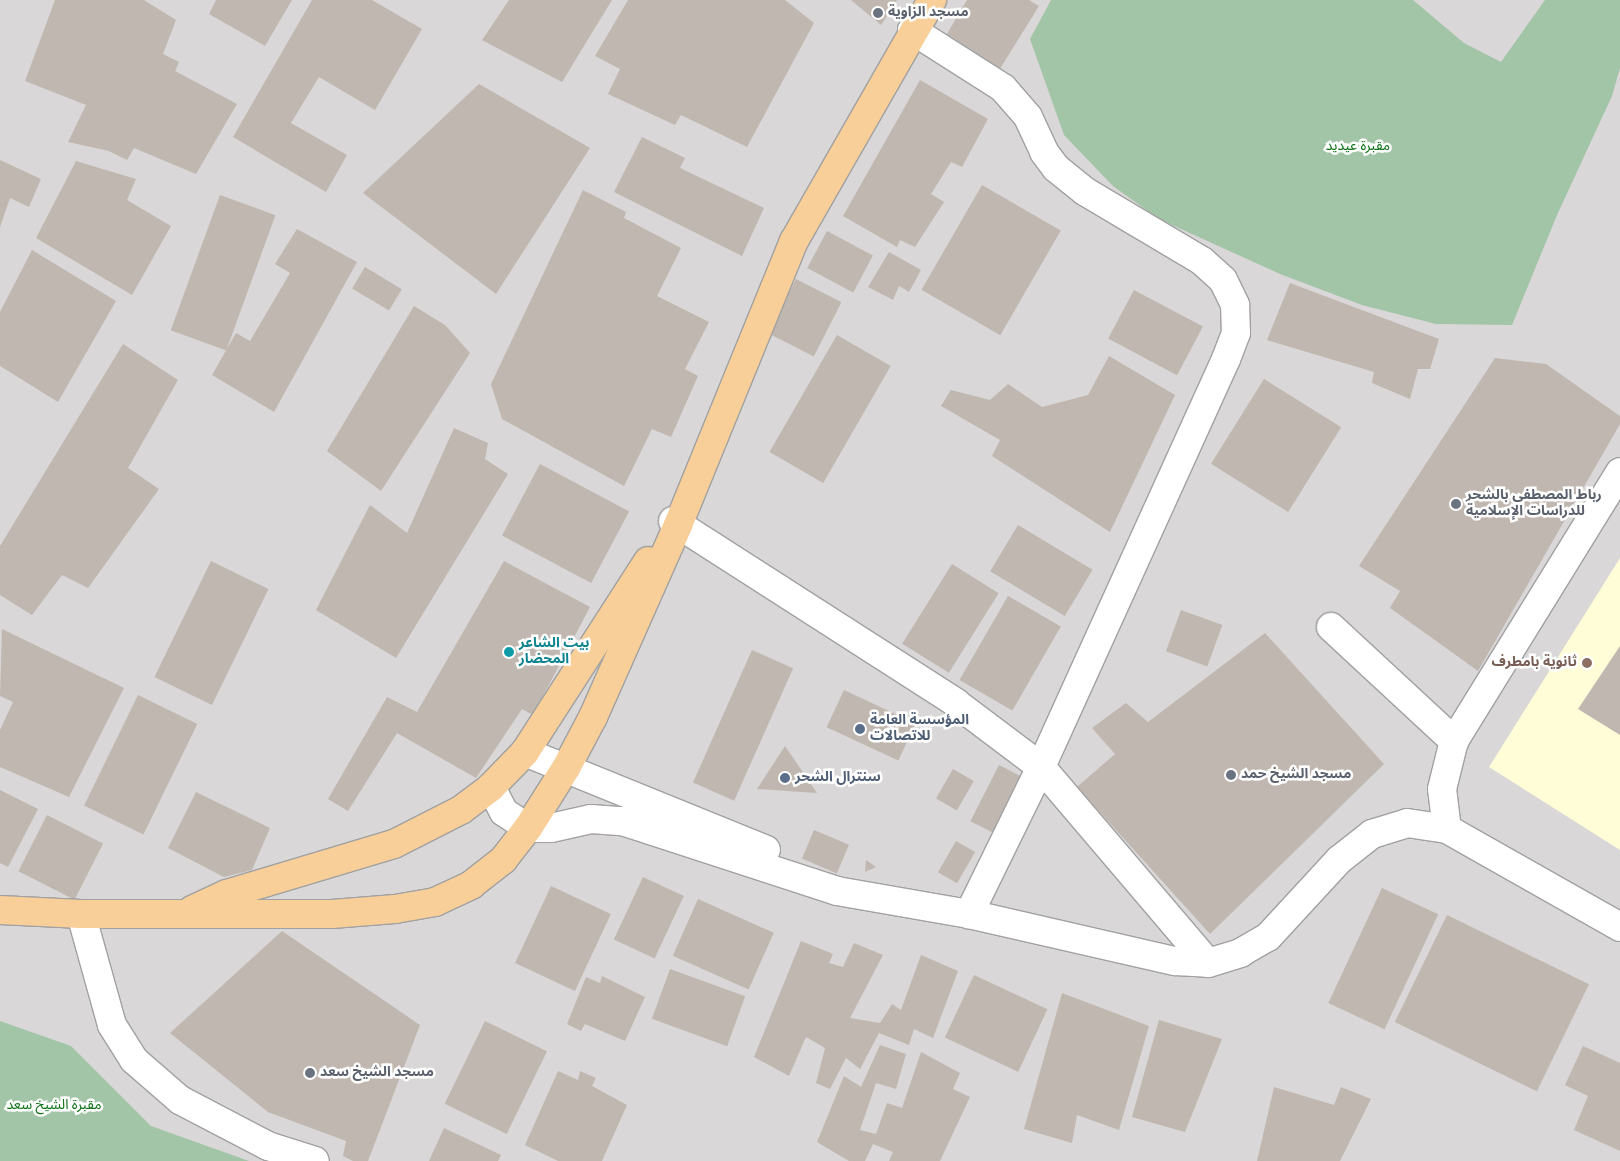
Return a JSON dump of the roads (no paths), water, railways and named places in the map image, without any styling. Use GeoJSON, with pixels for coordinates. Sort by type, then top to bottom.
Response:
{"type":"FeatureCollection","features":[{"type":"Feature","properties":{"kind":"main road"},"geometry":{"type":"LineString","coordinates":[[0,910],[81,914],[187,912],[332,914],[395,909],[435,902],[471,885],[503,860],[528,828],[566,768],[593,717],[794,242],[912,30],[932,0]]}},
{"type":"Feature","properties":{"kind":"main road"},"geometry":{"type":"LineString","coordinates":[[187,912],[227,894],[394,844],[461,810],[491,787],[525,752],[676,523]]}},
{"type":"Feature","properties":{"kind":"street"},"geometry":{"type":"LineString","coordinates":[[912,30],[1003,88],[1028,117],[1044,152],[1056,168],[1086,192],[1202,261],[1223,280],[1235,305],[1236,333],[1226,359],[1040,767],[969,914]]}},
{"type":"Feature","properties":{"kind":"street"},"geometry":{"type":"LineString","coordinates":[[1447,829],[1442,789],[1454,741],[1620,472]]}},
{"type":"Feature","properties":{"kind":"street"},"geometry":{"type":"LineString","coordinates":[[676,523],[956,703],[1040,767],[1208,963]]}},
{"type":"Feature","properties":{"kind":"street"},"geometry":{"type":"LineString","coordinates":[[1331,627],[1454,741]]}},
{"type":"Feature","properties":{"kind":"street"},"geometry":{"type":"LineString","coordinates":[[525,752],[890,901]]}},
{"type":"Feature","properties":{"kind":"street"},"geometry":{"type":"LineString","coordinates":[[491,787],[504,812],[528,828],[550,828],[591,819],[622,821],[837,891],[969,914],[1175,962],[1208,963],[1240,953],[1268,937],[1314,884],[1372,834],[1407,823],[1447,829],[1620,927]]}},
{"type":"Feature","properties":{"kind":"street"},"geometry":{"type":"LineString","coordinates":[[81,914],[112,1025],[134,1060],[180,1100],[268,1146],[315,1161]]}},
{"type":"Feature","properties":{"kind":"place","name":"مسجد الزاوية"},"geometry":{"type":"Point","coordinates":[878,13]}},
{"type":"Feature","properties":{"kind":"place","name":"رباط المصطفى بالشحر للدراسات الإسلامية"},"geometry":{"type":"Point","coordinates":[1456,504]}},
{"type":"Feature","properties":{"kind":"place","name":"بيت الشاعر المحضار"},"geometry":{"type":"Point","coordinates":[509,652]}},
{"type":"Feature","properties":{"kind":"place","name":"ثانوية بامطرف"},"geometry":{"type":"Point","coordinates":[1587,663]}},
{"type":"Feature","properties":{"kind":"place","name":"المؤسسة العامة للاتصالات"},"geometry":{"type":"Point","coordinates":[860,729]}},
{"type":"Feature","properties":{"kind":"place","name":"مسجد الشيخ حمد"},"geometry":{"type":"Point","coordinates":[1231,775]}},
{"type":"Feature","properties":{"kind":"place","name":"سنترال الشحر"},"geometry":{"type":"Point","coordinates":[785,778]}},
{"type":"Feature","properties":{"kind":"place","name":"مسجد الشيخ سعد"},"geometry":{"type":"Point","coordinates":[310,1073]}},
{"type":"Feature","properties":{"kind":"park label","name":"مقبرة عيديد"},"geometry":{"type":"Point","coordinates":[1358,147]}},
{"type":"Feature","properties":{"kind":"park label","name":"مقبرة الشيخ سعد"},"geometry":{"type":"Point","coordinates":[54,1106]}}]}
